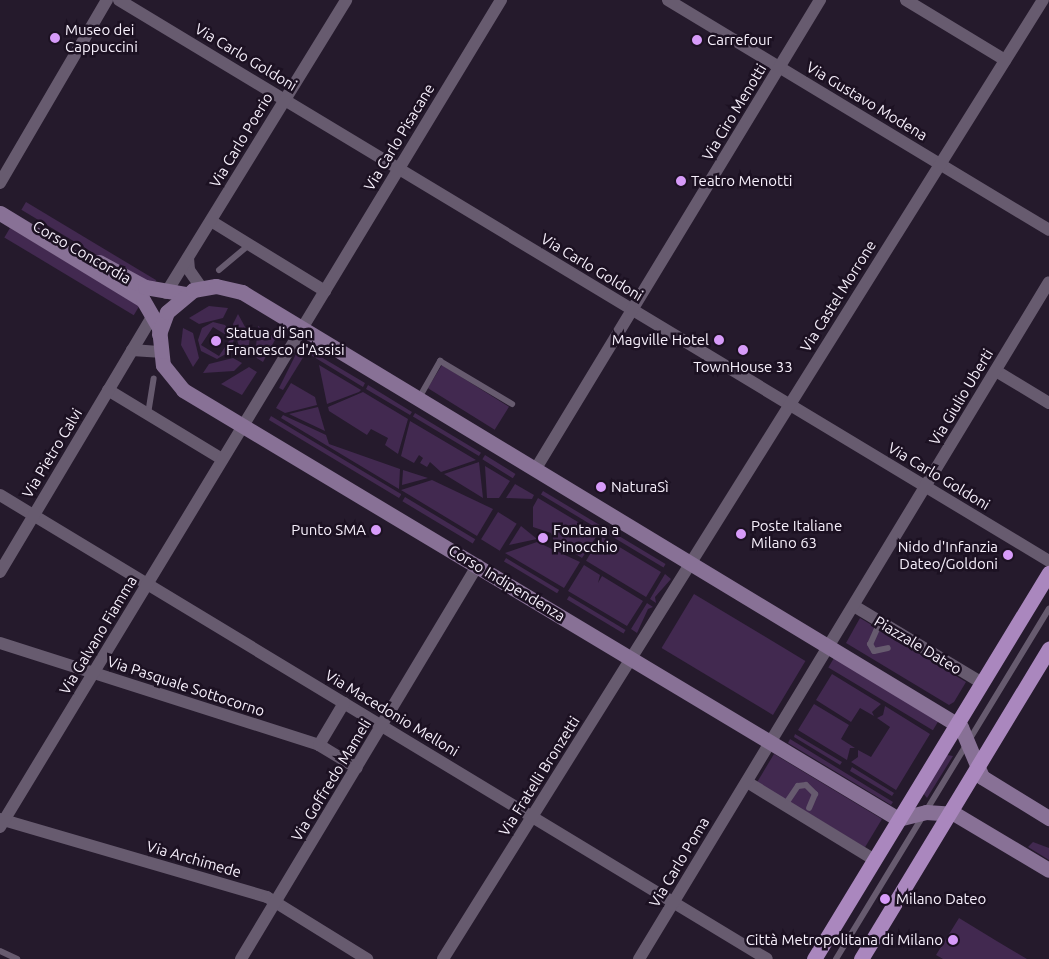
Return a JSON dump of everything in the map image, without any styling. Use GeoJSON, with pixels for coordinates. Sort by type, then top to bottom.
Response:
{"type":"FeatureCollection","features":[{"type":"Feature","properties":{"kind":"main road"},"geometry":{"type":"LineString","coordinates":[[814,959],[873,859],[1049,573]]}},
{"type":"Feature","properties":{"kind":"main road"},"geometry":{"type":"LineString","coordinates":[[861,959],[976,766],[1049,649]]}},
{"type":"Feature","properties":{"kind":"street"},"geometry":{"type":"LineString","coordinates":[[2,180],[107,0]]}},
{"type":"Feature","properties":{"kind":"street","name":"Via Carlo Goldoni"},"geometry":{"type":"LineString","coordinates":[[119,0],[1049,561]]}},
{"type":"Feature","properties":{"kind":"street","name":"Via Carlo Poerio"},"geometry":{"type":"LineString","coordinates":[[166,293],[346,0]]}},
{"type":"Feature","properties":{"kind":"street","name":"Via Carlo Pisacane"},"geometry":{"type":"LineString","coordinates":[[302,328],[501,0]]}},
{"type":"Feature","properties":{"kind":"street","name":"Via Gustavo Modena"},"geometry":{"type":"LineString","coordinates":[[668,0],[1049,230]]}},
{"type":"Feature","properties":{"kind":"street","name":"Via Ciro Menotti"},"geometry":{"type":"LineString","coordinates":[[535,470],[820,0]]}},
{"type":"Feature","properties":{"kind":"street"},"geometry":{"type":"LineString","coordinates":[[906,0],[1005,60]]}},
{"type":"Feature","properties":{"kind":"street","name":"Via Castel Morrone"},"geometry":{"type":"LineString","coordinates":[[662,610],[788,405],[1044,0]]}},
{"type":"Feature","properties":{"kind":"street","name":"Corso Concordia"},"geometry":{"type":"LineString","coordinates":[[0,205],[139,284],[166,293],[186,294]]}},
{"type":"Feature","properties":{"kind":"street","name":"Corso Concordia"},"geometry":{"type":"LineString","coordinates":[[0,213],[143,300],[153,315]]}},
{"type":"Feature","properties":{"kind":"street"},"geometry":{"type":"LineString","coordinates":[[211,221],[325,291]]}},
{"type":"Feature","properties":{"kind":"street"},"geometry":{"type":"LineString","coordinates":[[188,258],[189,270],[201,288]]}},
{"type":"Feature","properties":{"kind":"street","name":"Via Giulio Uberti"},"geometry":{"type":"LineString","coordinates":[[854,606],[1049,282]]}},
{"type":"Feature","properties":{"kind":"street"},"geometry":{"type":"LineString","coordinates":[[159,334],[167,312],[186,294],[201,288],[234,288],[957,725],[968,742],[982,777],[1049,818]]}},
{"type":"Feature","properties":{"kind":"street"},"geometry":{"type":"LineString","coordinates":[[153,315],[159,334],[159,352],[176,384],[242,425],[302,328]]}},
{"type":"Feature","properties":{"kind":"street","name":"Via Pietro Calvi"},"geometry":{"type":"LineString","coordinates":[[0,572],[153,315]]}},
{"type":"Feature","properties":{"kind":"street"},"geometry":{"type":"LineString","coordinates":[[132,350],[159,352]]}},
{"type":"Feature","properties":{"kind":"street"},"geometry":{"type":"LineString","coordinates":[[996,371],[1049,403]]}},
{"type":"Feature","properties":{"kind":"street"},"geometry":{"type":"LineString","coordinates":[[108,390],[222,459]]}},
{"type":"Feature","properties":{"kind":"street","name":"Via Galvano Fiamma"},"geometry":{"type":"LineString","coordinates":[[1,822],[148,585],[242,425]]}},
{"type":"Feature","properties":{"kind":"street","name":"Corso Indipendenza"},"geometry":{"type":"LineString","coordinates":[[242,425],[478,565],[771,743]]}},
{"type":"Feature","properties":{"kind":"street","name":"Via Macedonio Melloni"},"geometry":{"type":"LineString","coordinates":[[0,495],[767,959]]}},
{"type":"Feature","properties":{"kind":"street","name":"Via Goffredo Mameli"},"geometry":{"type":"LineString","coordinates":[[241,959],[383,727],[478,565]]}},
{"type":"Feature","properties":{"kind":"street"},"geometry":{"type":"LineString","coordinates":[[854,606],[747,782],[873,859]]}},
{"type":"Feature","properties":{"kind":"street","name":"Piazzale Dateo"},"geometry":{"type":"LineString","coordinates":[[854,606],[982,683]]}},
{"type":"Feature","properties":{"kind":"street","name":"Via Fratelli Bronzetti"},"geometry":{"type":"LineString","coordinates":[[443,959],[662,610]]}},
{"type":"Feature","properties":{"kind":"street","name":"Via Pasquale Sottocorno"},"geometry":{"type":"LineString","coordinates":[[0,643],[319,745],[357,768]]}},
{"type":"Feature","properties":{"kind":"street","name":"Via Goffredo Mameli"},"geometry":{"type":"LineString","coordinates":[[319,745],[344,703]]}},
{"type":"Feature","properties":{"kind":"street"},"geometry":{"type":"LineString","coordinates":[[771,743],[898,819],[926,812],[949,813],[1049,870]]}},
{"type":"Feature","properties":{"kind":"street"},"geometry":{"type":"LineString","coordinates":[[924,776],[920,799],[926,812]]}},
{"type":"Feature","properties":{"kind":"street","name":"Via Carlo Poma"},"geometry":{"type":"LineString","coordinates":[[639,959],[747,782]]}},
{"type":"Feature","properties":{"kind":"street","name":"Via Archimede"},"geometry":{"type":"LineString","coordinates":[[1,822],[275,902],[367,959]]}},
{"type":"Feature","properties":{"kind":"lane"},"geometry":{"type":"LineString","coordinates":[[219,270],[249,245]]}},
{"type":"Feature","properties":{"kind":"lane"},"geometry":{"type":"LineString","coordinates":[[418,399],[440,361],[512,404]]}},
{"type":"Feature","properties":{"kind":"lane"},"geometry":{"type":"LineString","coordinates":[[148,414],[154,378]]}},
{"type":"Feature","properties":{"kind":"lane"},"geometry":{"type":"LineString","coordinates":[[836,959],[1049,609]]}},
{"type":"Feature","properties":{"kind":"lane"},"geometry":{"type":"LineString","coordinates":[[880,622],[870,644],[874,651],[888,648]]}},
{"type":"Feature","properties":{"kind":"lane"},"geometry":{"type":"LineString","coordinates":[[785,805],[798,786],[806,785],[815,794],[809,808]]}},
{"type":"Feature","properties":{"kind":"lane"},"geometry":{"type":"LineString","coordinates":[[0,951],[17,959]]}},
{"type":"Feature","properties":{"kind":"shaded area"},"geometry":{"type":"Polygon","coordinates":[[[26,202],[156,280],[152,288],[21,210],[26,202]]]}},
{"type":"Feature","properties":{"kind":"shaded area"},"geometry":{"type":"Polygon","coordinates":[[[10,228],[139,306],[134,315],[4,237],[10,228]]]}},
{"type":"Feature","properties":{"kind":"shaded area"},"geometry":{"type":"Polygon","coordinates":[[[209,306],[228,308],[223,318],[199,324],[189,318],[209,306]]]}},
{"type":"Feature","properties":{"kind":"shaded area"},"geometry":{"type":"Polygon","coordinates":[[[238,314],[250,336],[248,353],[239,347],[233,324],[238,314]]]}},
{"type":"Feature","properties":{"kind":"shaded area"},"geometry":{"type":"Polygon","coordinates":[[[213,322],[225,325],[234,339],[231,351],[217,359],[201,351],[198,340],[202,328],[213,322]],[[213,327],[201,345],[219,356],[231,338],[213,327]]]}},
{"type":"Feature","properties":{"kind":"shaded area"},"geometry":{"type":"Polygon","coordinates":[[[258,326],[276,338],[263,362],[255,357],[258,326]]]}},
{"type":"Feature","properties":{"kind":"shaded area"},"geometry":{"type":"Polygon","coordinates":[[[183,328],[193,333],[199,358],[193,367],[181,345],[183,328]]]}},
{"type":"Feature","properties":{"kind":"shaded area"},"geometry":{"type":"Polygon","coordinates":[[[311,351],[365,383],[363,387],[309,354],[311,351]]]}},
{"type":"Feature","properties":{"kind":"shaded area"},"geometry":{"type":"Polygon","coordinates":[[[297,352],[304,356],[283,390],[279,388],[297,352]]]}},
{"type":"Feature","properties":{"kind":"shaded area"},"geometry":{"type":"Polygon","coordinates":[[[233,358],[242,363],[234,371],[203,373],[209,364],[233,358]]]}},
{"type":"Feature","properties":{"kind":"shaded area"},"geometry":{"type":"Polygon","coordinates":[[[319,365],[361,390],[327,404],[319,365]]]}},
{"type":"Feature","properties":{"kind":"shaded area"},"geometry":{"type":"Polygon","coordinates":[[[442,365],[509,407],[495,430],[428,388],[442,365]]]}},
{"type":"Feature","properties":{"kind":"shaded area"},"geometry":{"type":"Polygon","coordinates":[[[249,367],[257,372],[242,395],[221,384],[249,367]]]}},
{"type":"Feature","properties":{"kind":"shaded area"},"geometry":{"type":"Polygon","coordinates":[[[291,383],[315,397],[317,405],[285,413],[276,408],[291,383]]]}},
{"type":"Feature","properties":{"kind":"shaded area"},"geometry":{"type":"Polygon","coordinates":[[[368,385],[412,412],[410,415],[366,389],[368,385]]]}},
{"type":"Feature","properties":{"kind":"shaded area"},"geometry":{"type":"Polygon","coordinates":[[[363,392],[408,419],[398,454],[385,445],[388,438],[371,429],[367,435],[329,411],[328,407],[363,392]]]}},
{"type":"Feature","properties":{"kind":"shaded area"},"geometry":{"type":"Polygon","coordinates":[[[318,407],[325,431],[289,414],[318,407]]]}},
{"type":"Feature","properties":{"kind":"shaded area"},"geometry":{"type":"Polygon","coordinates":[[[415,413],[481,453],[479,456],[413,416],[415,413]]]}},
{"type":"Feature","properties":{"kind":"shaded area"},"geometry":{"type":"Polygon","coordinates":[[[283,415],[326,435],[329,444],[400,469],[399,489],[281,418],[283,415]]]}},
{"type":"Feature","properties":{"kind":"shaded area"},"geometry":{"type":"Polygon","coordinates":[[[271,416],[401,495],[399,498],[269,420],[271,416]]]}},
{"type":"Feature","properties":{"kind":"shaded area"},"geometry":{"type":"Polygon","coordinates":[[[410,421],[476,460],[441,472],[430,462],[427,467],[420,463],[423,458],[419,455],[414,463],[401,456],[410,421]]]}},
{"type":"Feature","properties":{"kind":"shaded area"},"geometry":{"type":"Polygon","coordinates":[[[485,455],[516,474],[513,478],[482,459],[485,455]]]}},
{"type":"Feature","properties":{"kind":"shaded area"},"geometry":{"type":"Polygon","coordinates":[[[479,462],[483,498],[444,474],[479,462]]]}},
{"type":"Feature","properties":{"kind":"shaded area"},"geometry":{"type":"Polygon","coordinates":[[[485,466],[510,481],[499,498],[487,498],[485,466]]]}},
{"type":"Feature","properties":{"kind":"shaded area"},"geometry":{"type":"Polygon","coordinates":[[[403,470],[428,478],[402,485],[403,470]]]}},
{"type":"Feature","properties":{"kind":"shaded area"},"geometry":{"type":"Polygon","coordinates":[[[432,480],[493,509],[477,536],[401,490],[432,480]]]}},
{"type":"Feature","properties":{"kind":"shaded area"},"geometry":{"type":"Polygon","coordinates":[[[515,484],[534,495],[532,499],[506,498],[515,484]]]}},
{"type":"Feature","properties":{"kind":"shaded area"},"geometry":{"type":"Polygon","coordinates":[[[543,491],[600,525],[598,528],[541,494],[543,491]]]}},
{"type":"Feature","properties":{"kind":"shaded area"},"geometry":{"type":"Polygon","coordinates":[[[405,497],[475,539],[473,544],[402,501],[405,497]]]}},
{"type":"Feature","properties":{"kind":"shaded area"},"geometry":{"type":"Polygon","coordinates":[[[538,498],[598,534],[582,558],[554,541],[551,533],[533,527],[533,507],[538,498]]]}},
{"type":"Feature","properties":{"kind":"shaded area"},"geometry":{"type":"Polygon","coordinates":[[[498,512],[517,524],[500,551],[481,539],[498,512]]]}},
{"type":"Feature","properties":{"kind":"shaded area"},"geometry":{"type":"Polygon","coordinates":[[[521,526],[537,539],[509,545],[521,526]]]}},
{"type":"Feature","properties":{"kind":"shaded area"},"geometry":{"type":"Polygon","coordinates":[[[609,530],[666,564],[664,567],[607,533],[609,530]]]}},
{"type":"Feature","properties":{"kind":"shaded area"},"geometry":{"type":"Polygon","coordinates":[[[601,536],[661,572],[646,597],[586,561],[601,536]]]}},
{"type":"Feature","properties":{"kind":"shaded area"},"geometry":{"type":"Polygon","coordinates":[[[537,542],[580,562],[564,588],[505,553],[537,542]]]}},
{"type":"Feature","properties":{"kind":"shaded area"},"geometry":{"type":"Polygon","coordinates":[[[506,558],[559,590],[557,593],[504,561],[506,558]]]}},
{"type":"Feature","properties":{"kind":"shaded area"},"geometry":{"type":"Polygon","coordinates":[[[584,565],[600,575],[598,583],[602,576],[643,601],[627,626],[568,591],[584,565]]]}},
{"type":"Feature","properties":{"kind":"shaded area"},"geometry":{"type":"Polygon","coordinates":[[[665,574],[671,579],[655,597],[656,603],[650,599],[665,574]]]}},
{"type":"Feature","properties":{"kind":"shaded area"},"geometry":{"type":"Polygon","coordinates":[[[694,594],[805,661],[773,715],[662,648],[694,594]]]}},
{"type":"Feature","properties":{"kind":"shaded area"},"geometry":{"type":"Polygon","coordinates":[[[569,596],[626,630],[624,633],[567,599],[569,596]]]}},
{"type":"Feature","properties":{"kind":"shaded area"},"geometry":{"type":"Polygon","coordinates":[[[647,603],[653,607],[648,609],[637,633],[631,629],[647,603]]]}},
{"type":"Feature","properties":{"kind":"shaded area"},"geometry":{"type":"Polygon","coordinates":[[[860,618],[966,682],[954,702],[949,705],[846,643],[860,618]]]}},
{"type":"Feature","properties":{"kind":"shaded area"},"geometry":{"type":"Polygon","coordinates":[[[834,658],[939,721],[933,730],[828,667],[834,658]]]}},
{"type":"Feature","properties":{"kind":"shaded area"},"geometry":{"type":"Polygon","coordinates":[[[832,674],[881,704],[872,712],[874,716],[860,708],[851,722],[816,700],[832,674]]]}},
{"type":"Feature","properties":{"kind":"shaded area"},"geometry":{"type":"Polygon","coordinates":[[[814,704],[849,725],[841,739],[855,748],[850,748],[847,760],[798,730],[814,704]]]}},
{"type":"Feature","properties":{"kind":"shaded area"},"geometry":{"type":"Polygon","coordinates":[[[885,706],[930,734],[896,790],[851,762],[858,757],[858,750],[871,757],[890,727],[877,718],[883,715],[885,706]]]}},
{"type":"Feature","properties":{"kind":"shaded area"},"geometry":{"type":"Polygon","coordinates":[[[795,734],[842,762],[840,765],[794,737],[795,734]]]}},
{"type":"Feature","properties":{"kind":"shaded area"},"geometry":{"type":"Polygon","coordinates":[[[790,739],[893,802],[891,805],[788,743],[790,739]]]}},
{"type":"Feature","properties":{"kind":"shaded area"},"geometry":{"type":"Polygon","coordinates":[[[774,754],[882,819],[865,847],[757,782],[774,754]]]}},
{"type":"Feature","properties":{"kind":"shaded area"},"geometry":{"type":"Polygon","coordinates":[[[947,755],[953,756],[927,798],[923,793],[947,755]]]}},
{"type":"Feature","properties":{"kind":"shaded area"},"geometry":{"type":"Polygon","coordinates":[[[852,767],[894,793],[892,796],[850,771],[852,767]]]}},
{"type":"Feature","properties":{"kind":"shaded area"},"geometry":{"type":"Polygon","coordinates":[[[1033,842],[1049,848],[1049,860],[1028,847],[1033,842]]]}},
{"type":"Feature","properties":{"kind":"shaded area"},"geometry":{"type":"Polygon","coordinates":[[[959,918],[1027,959],[943,959],[936,955],[959,918]]]}},
{"type":"Feature","properties":{"kind":"place","name":"Museo dei Cappuccini"},"geometry":{"type":"Point","coordinates":[55,38]}},
{"type":"Feature","properties":{"kind":"place","name":"Carrefour"},"geometry":{"type":"Point","coordinates":[697,40]}},
{"type":"Feature","properties":{"kind":"place","name":"Teatro Menotti"},"geometry":{"type":"Point","coordinates":[681,181]}},
{"type":"Feature","properties":{"kind":"place","name":"Magville Hotel"},"geometry":{"type":"Point","coordinates":[719,340]}},
{"type":"Feature","properties":{"kind":"place","name":"Statua di San Francesco d'Assisi"},"geometry":{"type":"Point","coordinates":[216,341]}},
{"type":"Feature","properties":{"kind":"place","name":"TownHouse 33"},"geometry":{"type":"Point","coordinates":[743,350]}},
{"type":"Feature","properties":{"kind":"place","name":"NaturaSì"},"geometry":{"type":"Point","coordinates":[601,487]}},
{"type":"Feature","properties":{"kind":"place","name":"Punto SMA"},"geometry":{"type":"Point","coordinates":[376,530]}},
{"type":"Feature","properties":{"kind":"place","name":"Poste Italiane Milano 63"},"geometry":{"type":"Point","coordinates":[741,534]}},
{"type":"Feature","properties":{"kind":"place","name":"Fontana a Pinocchio"},"geometry":{"type":"Point","coordinates":[543,538]}},
{"type":"Feature","properties":{"kind":"place","name":"Nido d'Infanzia Dateo/Goldoni"},"geometry":{"type":"Point","coordinates":[1008,555]}},
{"type":"Feature","properties":{"kind":"place","name":"Milano Dateo"},"geometry":{"type":"Point","coordinates":[885,899]}},
{"type":"Feature","properties":{"kind":"place","name":"Città Metropolitana di Milano"},"geometry":{"type":"Point","coordinates":[953,940]}}]}
